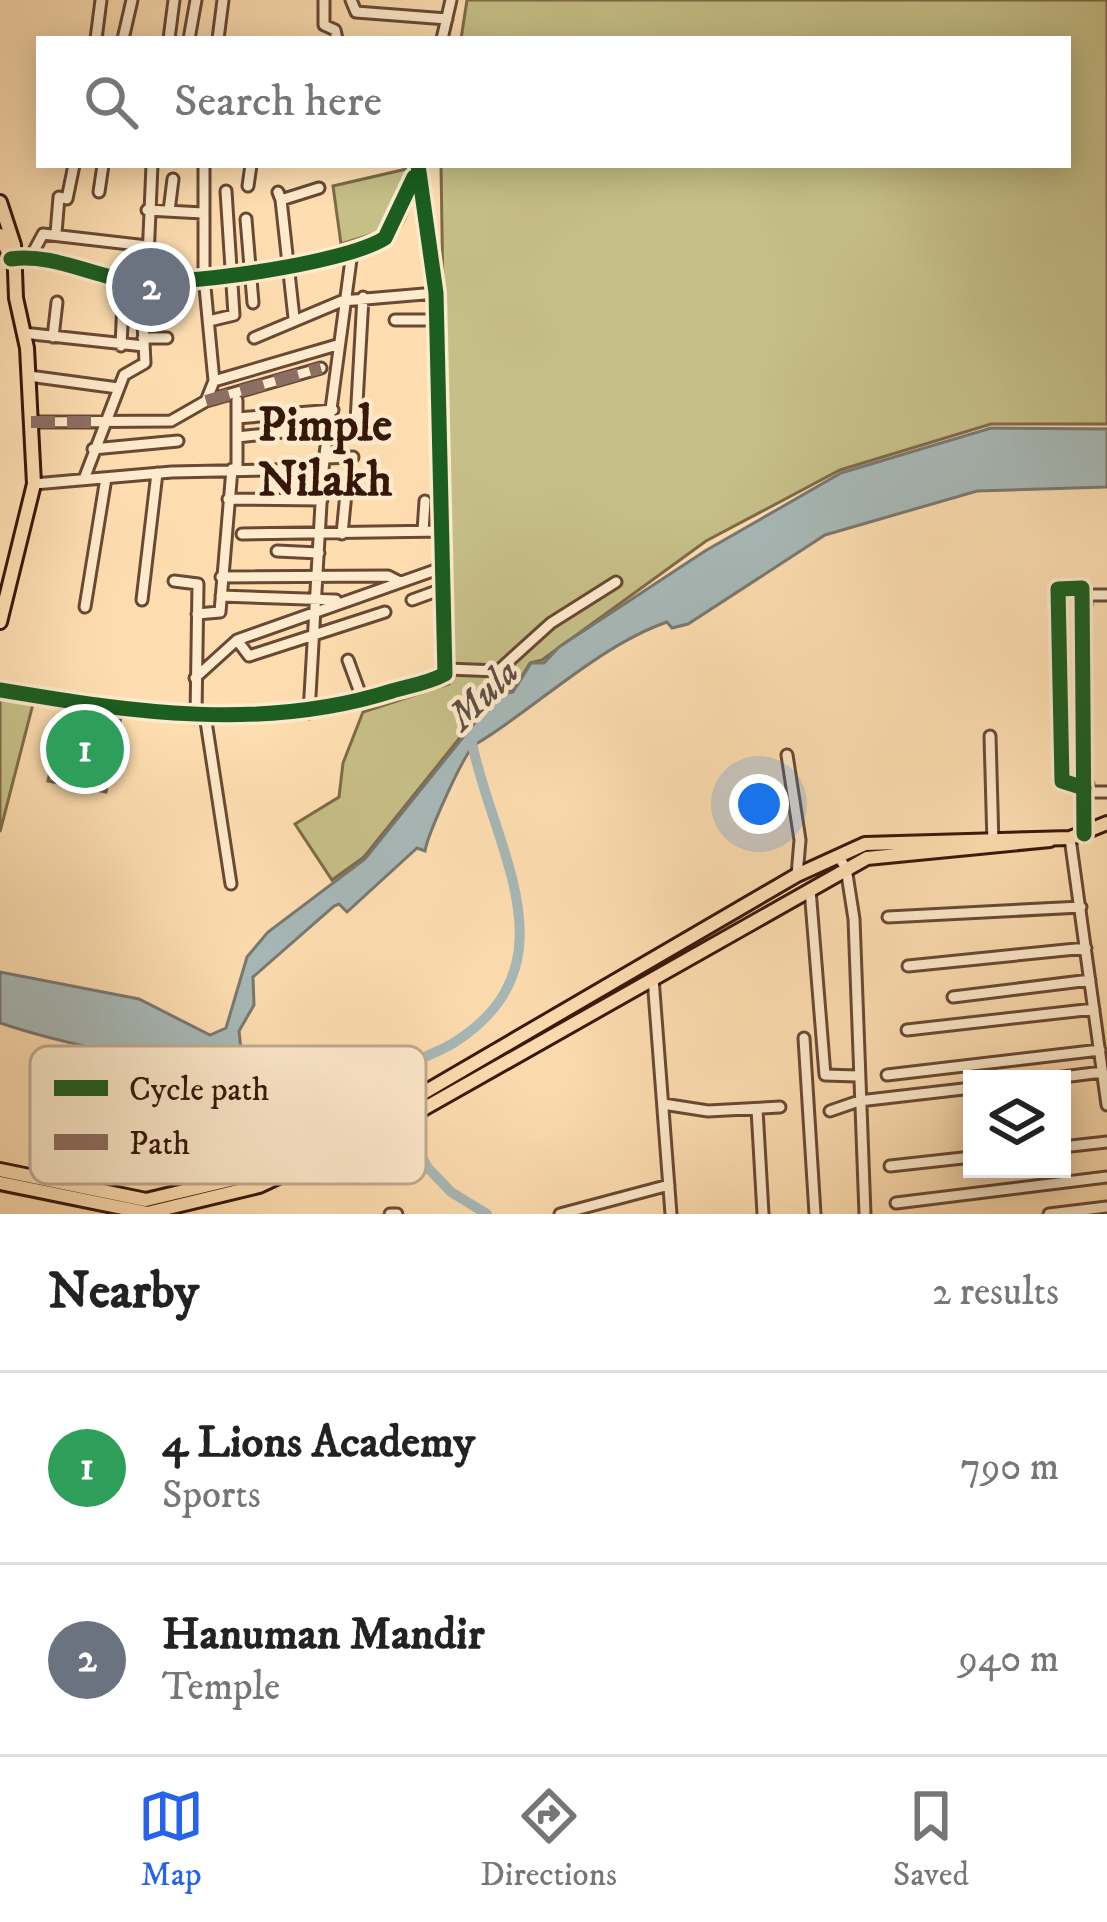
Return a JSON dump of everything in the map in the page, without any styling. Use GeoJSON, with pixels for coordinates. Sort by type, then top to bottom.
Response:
{"type":"FeatureCollection","features":[{"type":"Feature","properties":{"kind":"main road"},"geometry":{"type":"LineString","coordinates":[[0,202],[29,376],[34,484],[0,622]]}},
{"type":"Feature","properties":{"kind":"main road"},"geometry":{"type":"LineString","coordinates":[[426,1099],[551,1016],[797,875],[882,855],[1077,836],[1107,823]]}},
{"type":"Feature","properties":{"kind":"main road"},"geometry":{"type":"LineString","coordinates":[[426,1100],[564,1031],[810,889],[842,862]]}},
{"type":"Feature","properties":{"kind":"main road"},"geometry":{"type":"LineString","coordinates":[[640,965],[653,978]]}},
{"type":"Feature","properties":{"kind":"main road"},"geometry":{"type":"LineString","coordinates":[[551,1016],[564,1031]]}},
{"type":"Feature","properties":{"kind":"main road"},"geometry":{"type":"LineString","coordinates":[[0,1169],[30,1177]]}},
{"type":"Feature","properties":{"kind":"main road"},"geometry":{"type":"LineString","coordinates":[[0,1183],[147,1209],[263,1184]]}},
{"type":"Feature","properties":{"kind":"main road"},"geometry":{"type":"LineString","coordinates":[[55,1184],[147,1209]]}},
{"type":"Feature","properties":{"kind":"street"},"geometry":{"type":"LineString","coordinates":[[96,36],[101,0]]}},
{"type":"Feature","properties":{"kind":"street"},"geometry":{"type":"LineString","coordinates":[[124,36],[132,0]]}},
{"type":"Feature","properties":{"kind":"street"},"geometry":{"type":"LineString","coordinates":[[169,36],[174,0]]}},
{"type":"Feature","properties":{"kind":"street"},"geometry":{"type":"LineString","coordinates":[[190,36],[196,0]]}},
{"type":"Feature","properties":{"kind":"street"},"geometry":{"type":"LineString","coordinates":[[218,36],[223,0]]}},
{"type":"Feature","properties":{"kind":"street"},"geometry":{"type":"LineString","coordinates":[[323,0],[325,28],[335,30],[336,36]]}},
{"type":"Feature","properties":{"kind":"street"},"geometry":{"type":"LineString","coordinates":[[352,0],[356,12],[447,19]]}},
{"type":"Feature","properties":{"kind":"street"},"geometry":{"type":"LineString","coordinates":[[443,36],[451,0]]}},
{"type":"Feature","properties":{"kind":"street"},"geometry":{"type":"LineString","coordinates":[[56,232],[59,197],[68,199],[73,168]]}},
{"type":"Feature","properties":{"kind":"street"},"geometry":{"type":"LineString","coordinates":[[99,192],[103,168]]}},
{"type":"Feature","properties":{"kind":"street"},"geometry":{"type":"LineString","coordinates":[[84,479],[118,388],[131,368],[145,363],[142,301],[152,168]]}},
{"type":"Feature","properties":{"kind":"street"},"geometry":{"type":"LineString","coordinates":[[204,168],[204,277],[214,381],[206,401]]}},
{"type":"Feature","properties":{"kind":"street"},"geometry":{"type":"LineString","coordinates":[[248,186],[251,168]]}},
{"type":"Feature","properties":{"kind":"street"},"geometry":{"type":"LineString","coordinates":[[7,247],[30,258],[144,282],[288,265],[352,252],[385,238],[418,168]]}},
{"type":"Feature","properties":{"kind":"street"},"geometry":{"type":"LineString","coordinates":[[0,690],[201,715],[309,713],[438,678],[447,669],[436,293],[421,216],[418,168]]}},
{"type":"Feature","properties":{"kind":"street"},"geometry":{"type":"LineString","coordinates":[[169,211],[172,179]]}},
{"type":"Feature","properties":{"kind":"street"},"geometry":{"type":"LineString","coordinates":[[294,318],[280,196],[319,188]]}},
{"type":"Feature","properties":{"kind":"street"},"geometry":{"type":"LineString","coordinates":[[209,321],[233,317],[226,191]]}},
{"type":"Feature","properties":{"kind":"street"},"geometry":{"type":"LineString","coordinates":[[147,210],[203,212]]}},
{"type":"Feature","properties":{"kind":"street"},"geometry":{"type":"LineString","coordinates":[[398,214],[421,216]]}},
{"type":"Feature","properties":{"kind":"street"},"geometry":{"type":"LineString","coordinates":[[246,219],[253,303]]}},
{"type":"Feature","properties":{"kind":"street"},"geometry":{"type":"LineString","coordinates":[[30,258],[37,239],[56,232],[146,246]]}},
{"type":"Feature","properties":{"kind":"street"},"geometry":{"type":"LineString","coordinates":[[309,713],[325,464],[342,301],[352,252]]}},
{"type":"Feature","properties":{"kind":"street"},"geometry":{"type":"LineString","coordinates":[[119,279],[118,300],[142,301]]}},
{"type":"Feature","properties":{"kind":"street"},"geometry":{"type":"LineString","coordinates":[[254,338],[342,301],[436,293]]}},
{"type":"Feature","properties":{"kind":"street"},"geometry":{"type":"LineString","coordinates":[[356,421],[363,297]]}},
{"type":"Feature","properties":{"kind":"street"},"geometry":{"type":"LineString","coordinates":[[121,346],[123,301]]}},
{"type":"Feature","properties":{"kind":"street"},"geometry":{"type":"LineString","coordinates":[[53,338],[57,302]]}},
{"type":"Feature","properties":{"kind":"street"},"geometry":{"type":"LineString","coordinates":[[395,320],[436,320]]}},
{"type":"Feature","properties":{"kind":"street"},"geometry":{"type":"LineString","coordinates":[[23,333],[121,346],[167,338]]}},
{"type":"Feature","properties":{"kind":"street"},"geometry":{"type":"LineString","coordinates":[[214,381],[338,345]]}},
{"type":"Feature","properties":{"kind":"street"},"geometry":{"type":"LineString","coordinates":[[31,422],[171,421],[206,401],[321,368]]}},
{"type":"Feature","properties":{"kind":"street"},"geometry":{"type":"LineString","coordinates":[[29,376],[118,388]]}},
{"type":"Feature","properties":{"kind":"street"},"geometry":{"type":"LineString","coordinates":[[197,614],[220,612],[237,400]]}},
{"type":"Feature","properties":{"kind":"street"},"geometry":{"type":"LineString","coordinates":[[237,418],[333,410]]}},
{"type":"Feature","properties":{"kind":"street"},"geometry":{"type":"LineString","coordinates":[[237,437],[330,427]]}},
{"type":"Feature","properties":{"kind":"street"},"geometry":{"type":"LineString","coordinates":[[93,449],[178,441]]}},
{"type":"Feature","properties":{"kind":"street"},"geometry":{"type":"LineString","coordinates":[[34,484],[325,464],[353,457]]}},
{"type":"Feature","properties":{"kind":"street"},"geometry":{"type":"LineString","coordinates":[[142,600],[157,473]]}},
{"type":"Feature","properties":{"kind":"street"},"geometry":{"type":"LineString","coordinates":[[85,608],[106,478]]}},
{"type":"Feature","properties":{"kind":"street"},"geometry":{"type":"LineString","coordinates":[[342,534],[347,483]]}},
{"type":"Feature","properties":{"kind":"street"},"geometry":{"type":"LineString","coordinates":[[228,499],[322,500]]}},
{"type":"Feature","properties":{"kind":"street"},"geometry":{"type":"LineString","coordinates":[[423,531],[425,501]]}},
{"type":"Feature","properties":{"kind":"street"},"geometry":{"type":"LineString","coordinates":[[242,534],[443,531]]}},
{"type":"Feature","properties":{"kind":"street"},"geometry":{"type":"LineString","coordinates":[[277,551],[319,553]]}},
{"type":"Feature","properties":{"kind":"street"},"geometry":{"type":"LineString","coordinates":[[195,678],[237,640],[444,567]]}},
{"type":"Feature","properties":{"kind":"street"},"geometry":{"type":"LineString","coordinates":[[221,577],[388,576],[400,582]]}},
{"type":"Feature","properties":{"kind":"street"},"geometry":{"type":"LineString","coordinates":[[174,581],[197,582],[195,678],[231,884]]}},
{"type":"Feature","properties":{"kind":"street"},"geometry":{"type":"LineString","coordinates":[[447,669],[498,671],[550,622],[616,582]]}},
{"type":"Feature","properties":{"kind":"street"},"geometry":{"type":"LineString","coordinates":[[412,600],[445,588]]}},
{"type":"Feature","properties":{"kind":"street"},"geometry":{"type":"LineString","coordinates":[[1084,788],[1062,781],[1057,589],[1082,588],[1084,788],[1077,836],[1081,907],[1107,1101]]}},
{"type":"Feature","properties":{"kind":"street"},"geometry":{"type":"LineString","coordinates":[[221,596],[338,603]]}},
{"type":"Feature","properties":{"kind":"street"},"geometry":{"type":"LineString","coordinates":[[1107,596],[1086,596],[1088,792],[1107,792]]}},
{"type":"Feature","properties":{"kind":"street"},"geometry":{"type":"LineString","coordinates":[[338,603],[345,626]]}},
{"type":"Feature","properties":{"kind":"street"},"geometry":{"type":"LineString","coordinates":[[237,640],[249,656],[385,611]]}},
{"type":"Feature","properties":{"kind":"street"},"geometry":{"type":"LineString","coordinates":[[348,660],[363,701]]}},
{"type":"Feature","properties":{"kind":"street"},"geometry":{"type":"LineString","coordinates":[[990,736],[993,843]]}},
{"type":"Feature","properties":{"kind":"street"},"geometry":{"type":"LineString","coordinates":[[787,755],[800,839],[797,875]]}},
{"type":"Feature","properties":{"kind":"street"},"geometry":{"type":"LineString","coordinates":[[842,862],[854,925],[865,1214]]}},
{"type":"Feature","properties":{"kind":"street"},"geometry":{"type":"LineString","coordinates":[[810,889],[825,1075],[857,1076]]}},
{"type":"Feature","properties":{"kind":"street"},"geometry":{"type":"LineString","coordinates":[[888,917],[1081,907]]}},
{"type":"Feature","properties":{"kind":"street"},"geometry":{"type":"LineString","coordinates":[[908,966],[940,957],[1086,948]]}},
{"type":"Feature","properties":{"kind":"street"},"geometry":{"type":"LineString","coordinates":[[653,978],[671,1214]]}},
{"type":"Feature","properties":{"kind":"street"},"geometry":{"type":"LineString","coordinates":[[953,997],[1090,980]]}},
{"type":"Feature","properties":{"kind":"street"},"geometry":{"type":"LineString","coordinates":[[907,1030],[1094,1009]]}},
{"type":"Feature","properties":{"kind":"street"},"geometry":{"type":"LineString","coordinates":[[950,1027],[951,1042]]}},
{"type":"Feature","properties":{"kind":"street"},"geometry":{"type":"LineString","coordinates":[[804,1037],[815,1214]]}},
{"type":"Feature","properties":{"kind":"street"},"geometry":{"type":"LineString","coordinates":[[1000,1042],[1001,1060]]}},
{"type":"Feature","properties":{"kind":"street"},"geometry":{"type":"LineString","coordinates":[[887,1076],[1100,1050]]}},
{"type":"Feature","properties":{"kind":"street"},"geometry":{"type":"LineString","coordinates":[[1071,1076],[1102,1072]]}},
{"type":"Feature","properties":{"kind":"street"},"geometry":{"type":"LineString","coordinates":[[830,1111],[859,1101],[963,1089]]}},
{"type":"Feature","properties":{"kind":"street"},"geometry":{"type":"LineString","coordinates":[[663,1104],[708,1112],[780,1107]]}},
{"type":"Feature","properties":{"kind":"street"},"geometry":{"type":"LineString","coordinates":[[758,1109],[763,1214]]}},
{"type":"Feature","properties":{"kind":"street"},"geometry":{"type":"LineString","coordinates":[[1071,1146],[1107,1142]]}},
{"type":"Feature","properties":{"kind":"street"},"geometry":{"type":"LineString","coordinates":[[890,1166],[963,1157]]}},
{"type":"Feature","properties":{"kind":"street"},"geometry":{"type":"LineString","coordinates":[[896,1203],[1107,1177]]}},
{"type":"Feature","properties":{"kind":"street"},"geometry":{"type":"LineString","coordinates":[[560,1214],[669,1185]]}},
{"type":"Feature","properties":{"kind":"street"},"geometry":{"type":"LineString","coordinates":[[1049,1214],[1107,1207]]}},
{"type":"Feature","properties":{"kind":"shaded area"},"geometry":{"type":"Polygon","coordinates":[[[467,0],[1107,0],[1107,424],[991,424],[840,470],[706,541],[542,660],[530,663],[513,691],[495,694],[364,857],[332,880],[295,824],[339,797],[343,763],[363,712],[449,684],[441,168],[1071,168],[1071,36],[461,36],[467,0]]]}},
{"type":"Feature","properties":{"kind":"shaded area"},"geometry":{"type":"Polygon","coordinates":[[[411,168],[380,232],[341,244],[333,186],[411,168]]]}},
{"type":"Feature","properties":{"kind":"shaded area"},"geometry":{"type":"Polygon","coordinates":[[[991,428],[1107,429],[1107,487],[977,491],[825,535],[688,624],[672,628],[667,622],[591,662],[470,750],[425,851],[417,848],[347,912],[339,904],[334,906],[253,977],[254,1005],[239,1031],[241,1046],[84,1046],[0,1023],[0,972],[139,999],[210,1035],[226,1028],[247,957],[268,932],[365,859],[497,695],[513,692],[531,663],[544,663],[559,647],[705,551],[841,473],[991,428]]]}},
{"type":"Feature","properties":{"kind":"shaded area"},"geometry":{"type":"Polygon","coordinates":[[[0,694],[34,700],[0,832],[0,694]]]}},
{"type":"Feature","properties":{"kind":"shaded area"},"geometry":{"type":"Polygon","coordinates":[[[63,706],[121,717],[106,792],[48,781],[63,706]]]}},
{"type":"Feature","properties":{"kind":"waterway","name":"Mula"},"geometry":{"type":"LineString","coordinates":[[426,1057],[455,1042],[492,1011],[512,977],[520,941],[508,863],[472,743]]}},
{"type":"Feature","properties":{"kind":"waterway"},"geometry":{"type":"LineString","coordinates":[[426,1165],[451,1192],[487,1214]]}},
{"type":"Feature","properties":{"kind":"marked path"},"geometry":{"type":"LineString","coordinates":[[206,401],[321,368]]}},
{"type":"Feature","properties":{"kind":"marked path"},"geometry":{"type":"LineString","coordinates":[[31,422],[102,422]]}},
{"type":"Feature","properties":{"kind":"cycle path"},"geometry":{"type":"LineString","coordinates":[[0,690],[148,711],[246,715],[343,704],[445,674],[436,293],[418,168]]}},
{"type":"Feature","properties":{"kind":"cycle path"},"geometry":{"type":"LineString","coordinates":[[11,259],[41,259],[129,281],[152,282],[299,265],[385,238],[414,177]]}},
{"type":"Feature","properties":{"kind":"cycle path"},"geometry":{"type":"LineString","coordinates":[[1084,788],[1062,781],[1058,589],[1082,588],[1084,834]]}},
{"type":"Feature","properties":{"kind":"place","name":"Hanuman Mandir"},"geometry":{"type":"Point","coordinates":[151,287]}},
{"type":"Feature","properties":{"kind":"place","name":"4 Lions Academy"},"geometry":{"type":"Point","coordinates":[85,749]}},
{"type":"Feature","properties":{"kind":"district","name":"Pimple Nilakh"},"geometry":{"type":"Point","coordinates":[325,450]}}]}
